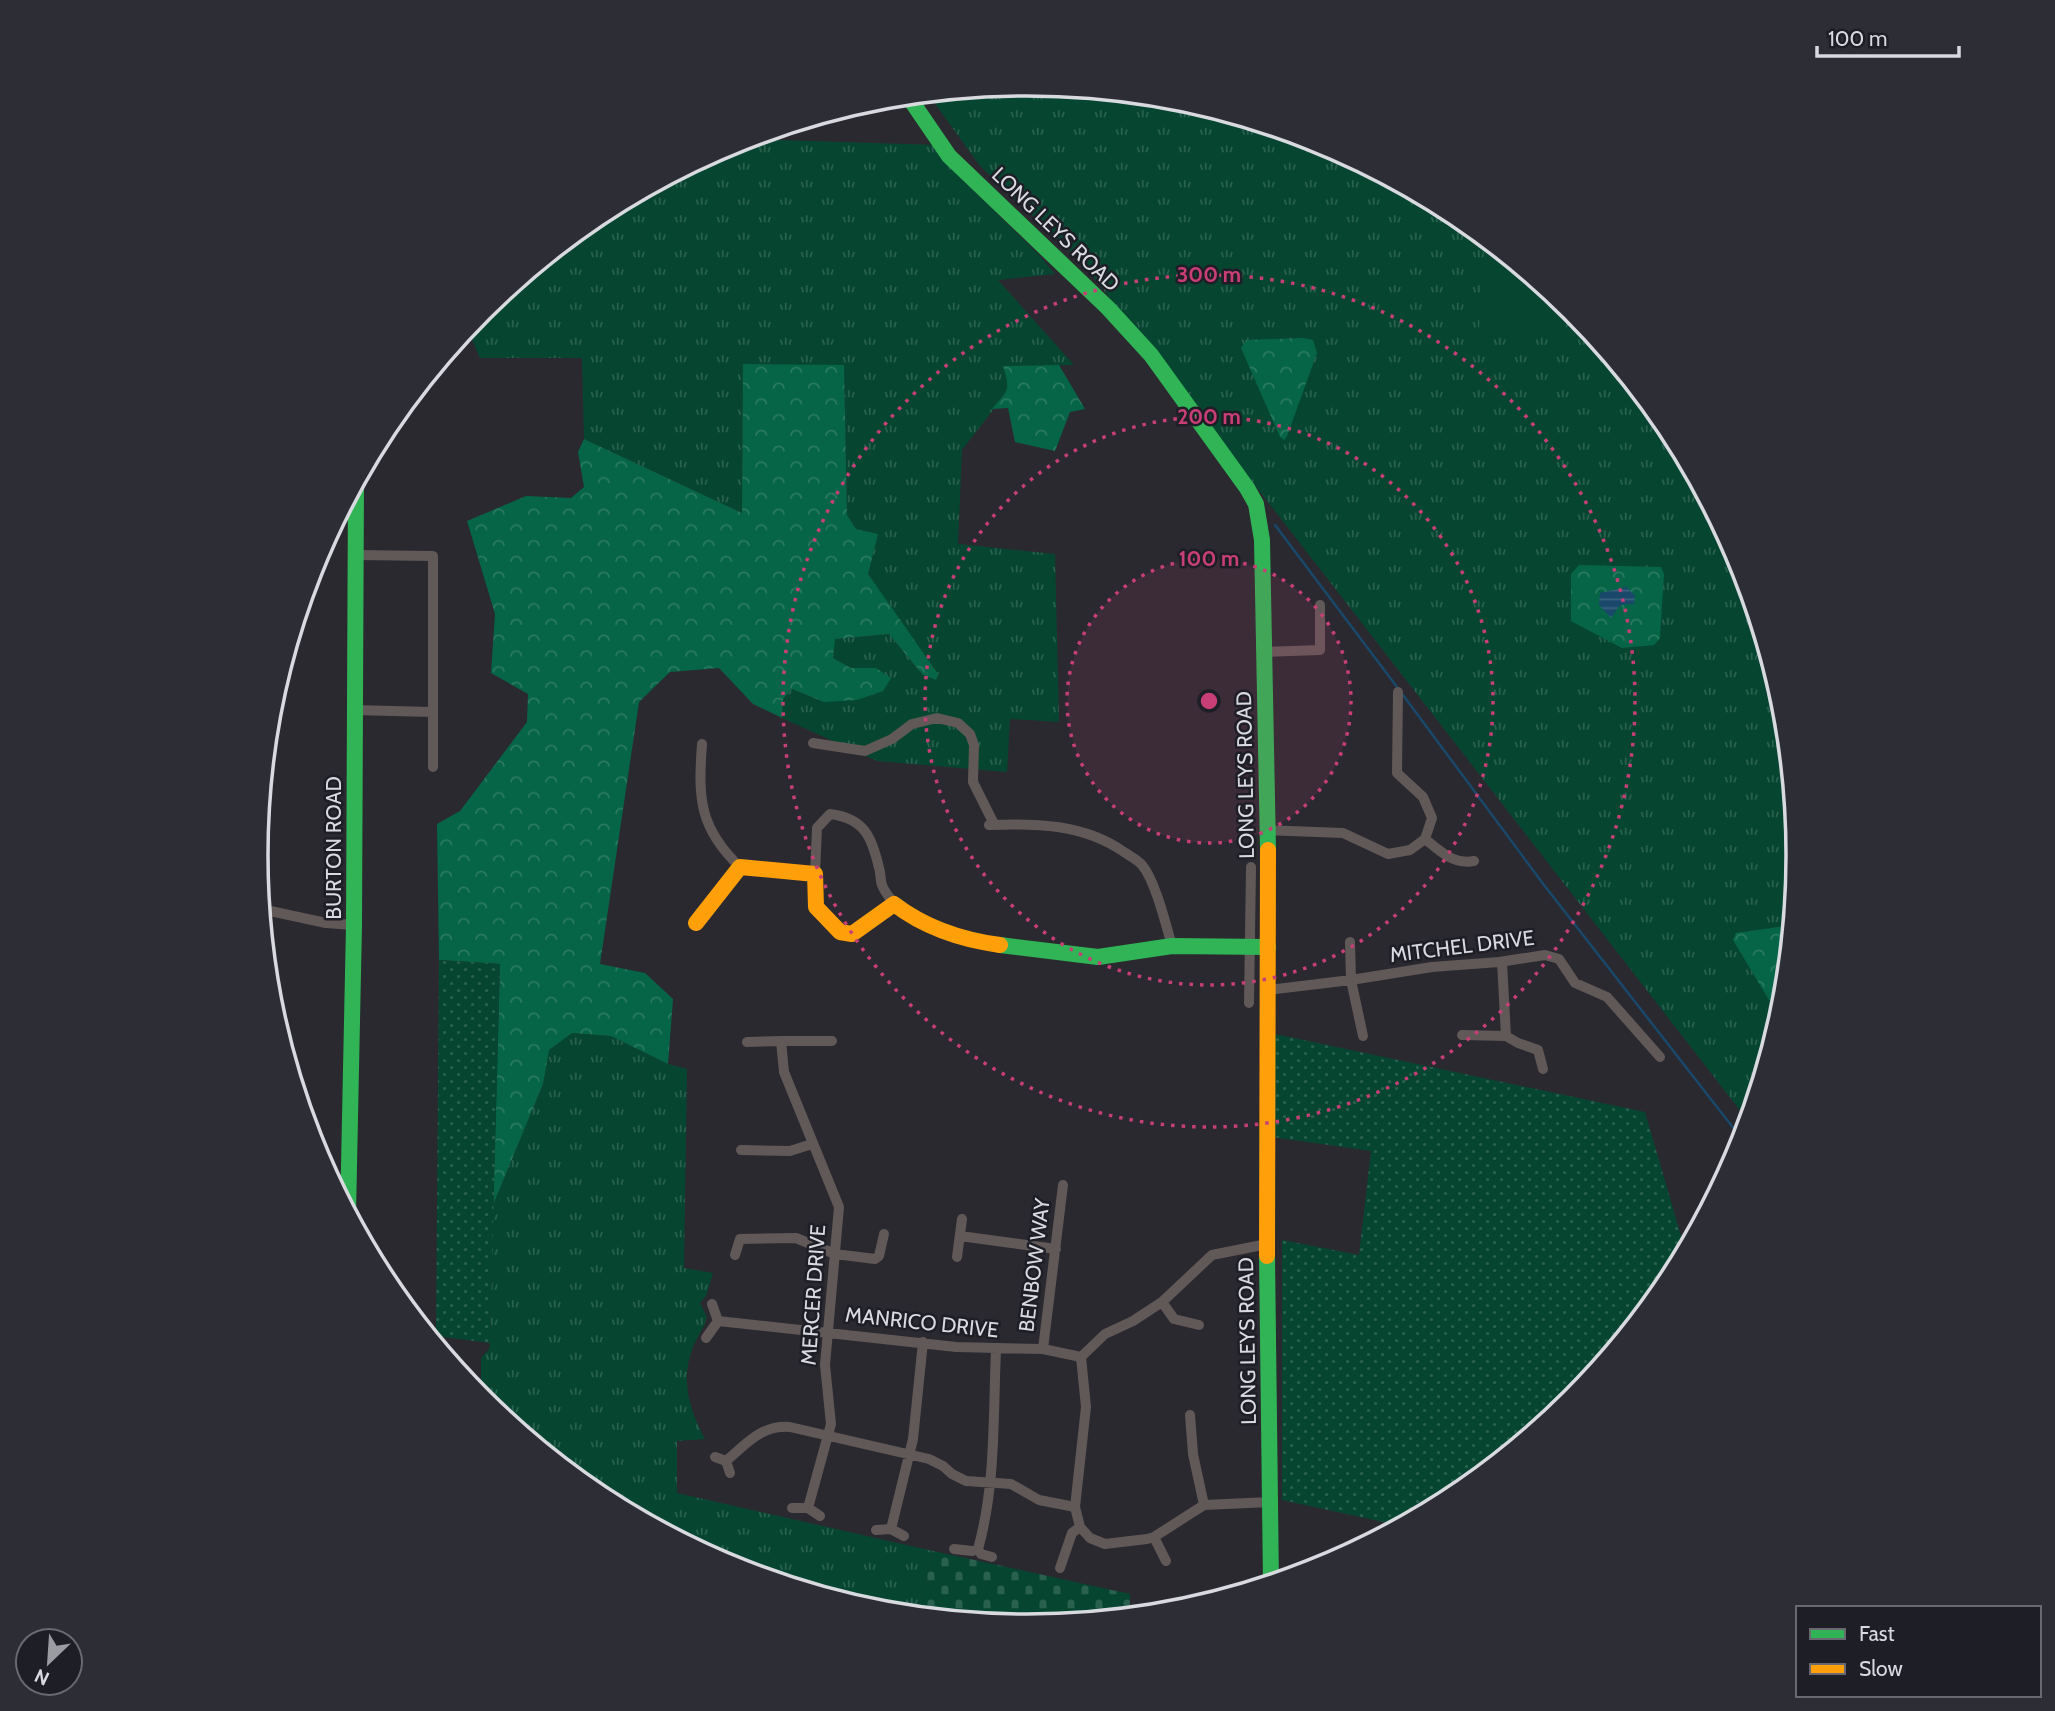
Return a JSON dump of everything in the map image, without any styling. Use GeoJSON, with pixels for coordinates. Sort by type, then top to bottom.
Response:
{"type":"FeatureCollection","features":[{"type":"Feature","properties":{"kind":"street","name":"LONG LEYS ROAD"},"geometry":{"type":"LineString","coordinates":[[914,105],[949,156],[1133,334],[1162,369],[1247,488],[1256,505],[1261,530],[1269,873],[1267,1244],[1270,1575]]}},
{"type":"Feature","properties":{"kind":"street","name":"BURTON ROAD"},"geometry":{"type":"LineString","coordinates":[[348,1194],[354,925],[356,503]]}},
{"type":"Feature","properties":{"kind":"street"},"geometry":{"type":"LineString","coordinates":[[356,555],[433,556],[433,767]]}},
{"type":"Feature","properties":{"kind":"street"},"geometry":{"type":"LineString","coordinates":[[1264,652],[1320,650],[1320,604]]}},
{"type":"Feature","properties":{"kind":"street"},"geometry":{"type":"LineString","coordinates":[[1266,830],[1343,833],[1388,854],[1410,850],[1425,839],[1432,818],[1423,797],[1397,773],[1398,692]]}},
{"type":"Feature","properties":{"kind":"street"},"geometry":{"type":"LineString","coordinates":[[355,710],[432,712]]}},
{"type":"Feature","properties":{"kind":"street"},"geometry":{"type":"LineString","coordinates":[[813,743],[866,751],[912,724],[937,718],[958,723],[970,734],[974,745],[974,782],[991,825],[1027,823],[1075,830],[1116,846],[1142,865],[1155,893],[1172,946]]}},
{"type":"Feature","properties":{"kind":"street"},"geometry":{"type":"LineString","coordinates":[[702,744],[699,779],[707,821],[723,850],[740,867],[815,874]]}},
{"type":"Feature","properties":{"kind":"street"},"geometry":{"type":"LineString","coordinates":[[894,904],[852,934],[840,932],[816,907],[817,828],[831,814],[845,815],[858,822],[866,831],[876,855],[882,885],[894,904],[907,914],[969,941],[1098,957],[1172,946],[1268,947]]}},
{"type":"Feature","properties":{"kind":"street"},"geometry":{"type":"LineString","coordinates":[[1425,839],[1446,856],[1464,863],[1474,861]]}},
{"type":"Feature","properties":{"kind":"street"},"geometry":{"type":"LineString","coordinates":[[696,923],[740,867]]}},
{"type":"Feature","properties":{"kind":"street"},"geometry":{"type":"LineString","coordinates":[[1249,1003],[1251,867]]}},
{"type":"Feature","properties":{"kind":"street"},"geometry":{"type":"LineString","coordinates":[[271,911],[326,923],[354,925]]}},
{"type":"Feature","properties":{"kind":"street"},"geometry":{"type":"LineString","coordinates":[[1350,942],[1351,980],[1363,1036]]}},
{"type":"Feature","properties":{"kind":"street","name":"MITCHEL DRIVE"},"geometry":{"type":"LineString","coordinates":[[1268,990],[1432,967],[1502,962],[1545,955],[1559,959],[1575,983],[1607,997],[1660,1057]]}},
{"type":"Feature","properties":{"kind":"street"},"geometry":{"type":"LineString","coordinates":[[1502,962],[1506,1036]]}},
{"type":"Feature","properties":{"kind":"street"},"geometry":{"type":"LineString","coordinates":[[1462,1035],[1506,1036],[1538,1050],[1542,1069]]}},
{"type":"Feature","properties":{"kind":"street","name":"MERCER DRIVE"},"geometry":{"type":"LineString","coordinates":[[782,1041],[784,1072],[839,1207],[825,1365],[831,1417],[808,1508]]}},
{"type":"Feature","properties":{"kind":"street"},"geometry":{"type":"LineString","coordinates":[[747,1042],[832,1041]]}},
{"type":"Feature","properties":{"kind":"street"},"geometry":{"type":"LineString","coordinates":[[741,1150],[790,1151],[812,1143]]}},
{"type":"Feature","properties":{"kind":"street","name":"BENBOW WAY"},"geometry":{"type":"LineString","coordinates":[[1044,1349],[1063,1185]]}},
{"type":"Feature","properties":{"kind":"street"},"geometry":{"type":"LineString","coordinates":[[957,1257],[962,1219]]}},
{"type":"Feature","properties":{"kind":"street"},"geometry":{"type":"LineString","coordinates":[[736,1255],[740,1239],[796,1238],[835,1254],[875,1259],[880,1256],[884,1234]]}},
{"type":"Feature","properties":{"kind":"street"},"geometry":{"type":"LineString","coordinates":[[960,1236],[1056,1249]]}},
{"type":"Feature","properties":{"kind":"street"},"geometry":{"type":"LineString","coordinates":[[1267,1244],[1212,1255],[1162,1302],[1133,1321],[1105,1334],[1081,1357],[1086,1407],[1075,1507],[1080,1527],[1090,1538],[1105,1544],[1154,1537],[1204,1504],[1270,1502]]}},
{"type":"Feature","properties":{"kind":"street"},"geometry":{"type":"LineString","coordinates":[[1162,1302],[1174,1319],[1199,1325]]}},
{"type":"Feature","properties":{"kind":"street"},"geometry":{"type":"LineString","coordinates":[[706,1338],[718,1321],[712,1304]]}},
{"type":"Feature","properties":{"kind":"street","name":"MANRICO DRIVE"},"geometry":{"type":"LineString","coordinates":[[718,1321],[996,1350],[1044,1349],[1081,1357]]}},
{"type":"Feature","properties":{"kind":"street"},"geometry":{"type":"LineString","coordinates":[[891,1530],[916,1420],[923,1342]]}},
{"type":"Feature","properties":{"kind":"street"},"geometry":{"type":"LineString","coordinates":[[992,1557],[981,1554],[978,1549],[986,1521],[991,1482],[996,1350]]}},
{"type":"Feature","properties":{"kind":"street"},"geometry":{"type":"LineString","coordinates":[[1190,1415],[1193,1454],[1204,1504]]}},
{"type":"Feature","properties":{"kind":"street"},"geometry":{"type":"LineString","coordinates":[[724,1464],[754,1436],[775,1426],[789,1427],[909,1455],[943,1465],[952,1474],[966,1481],[1011,1484],[1039,1500],[1075,1507]]}},
{"type":"Feature","properties":{"kind":"street"},"geometry":{"type":"LineString","coordinates":[[792,1508],[808,1508],[820,1516]]}},
{"type":"Feature","properties":{"kind":"street"},"geometry":{"type":"LineString","coordinates":[[1060,1567],[1072,1533],[1080,1527]]}},
{"type":"Feature","properties":{"kind":"street"},"geometry":{"type":"LineString","coordinates":[[876,1530],[891,1530],[904,1536]]}},
{"type":"Feature","properties":{"kind":"street"},"geometry":{"type":"LineString","coordinates":[[1154,1537],[1166,1561]]}},
{"type":"Feature","properties":{"kind":"street"},"geometry":{"type":"LineString","coordinates":[[954,1549],[978,1549]]}},
{"type":"Feature","properties":{"kind":"green space"},"geometry":{"type":"Polygon","coordinates":[[[1028,96],[1127,103],[1224,122],[1272,137],[1318,154],[1407,198],[1490,253],[1564,319],[1630,393],[1685,476],[1729,565],[1761,659],[1780,756],[1787,856],[1780,955],[1761,1052],[1741,1112],[1081,261],[980,166],[934,102],[1028,96]]]}},
{"type":"Feature","properties":{"kind":"green space"},"geometry":{"type":"Polygon","coordinates":[[[775,140],[938,145],[963,180],[1055,274],[998,280],[1074,365],[1003,366],[1009,384],[1007,392],[962,450],[958,544],[1055,554],[1059,722],[1010,719],[1007,772],[877,761],[782,718],[783,699],[792,689],[824,702],[876,668],[851,668],[833,658],[834,639],[889,634],[922,674],[890,608],[868,574],[877,534],[856,529],[847,515],[844,366],[743,364],[742,513],[584,439],[582,358],[480,358],[472,339],[527,285],[565,253],[648,198],[737,154],[775,140]]]}},
{"type":"Feature","properties":{"kind":"green space"},"geometry":{"type":"Polygon","coordinates":[[[1484,249],[1565,321],[1565,335],[1479,330],[1484,249]]]}},
{"type":"Feature","properties":{"kind":"green space"},"geometry":{"type":"Polygon","coordinates":[[[1246,340],[1313,340],[1317,353],[1284,440],[1280,437],[1241,348],[1246,340]]]}},
{"type":"Feature","properties":{"kind":"green space"},"geometry":{"type":"Polygon","coordinates":[[[743,364],[844,365],[847,515],[856,529],[878,534],[868,574],[938,674],[936,680],[922,674],[889,634],[835,639],[833,658],[851,668],[876,668],[891,678],[883,691],[857,700],[824,702],[792,689],[783,699],[782,718],[753,704],[719,668],[670,672],[639,702],[600,964],[645,973],[673,999],[668,1064],[611,1036],[572,1033],[549,1050],[543,1084],[493,1205],[500,964],[439,960],[437,824],[460,811],[527,722],[528,694],[491,673],[495,614],[467,521],[526,496],[571,498],[584,487],[578,452],[584,439],[742,513],[743,364]]]}},
{"type":"Feature","properties":{"kind":"green space"},"geometry":{"type":"Polygon","coordinates":[[[1059,365],[1085,409],[1070,412],[1055,451],[1015,442],[1008,408],[992,409],[1006,390],[1007,381],[1003,366],[1059,365]]]}},
{"type":"Feature","properties":{"kind":"green space"},"geometry":{"type":"Polygon","coordinates":[[[1579,565],[1661,567],[1664,574],[1660,638],[1654,645],[1622,648],[1571,621],[1571,574],[1579,565]]]}},
{"type":"Feature","properties":{"kind":"green space"},"geometry":{"type":"Polygon","coordinates":[[[1783,926],[1773,1000],[1769,1000],[1733,940],[1736,933],[1783,926]]]}},
{"type":"Feature","properties":{"kind":"green space"},"geometry":{"type":"Polygon","coordinates":[[[439,960],[500,964],[490,1343],[441,1337],[436,1331],[439,960]]]}},
{"type":"Feature","properties":{"kind":"green space"},"geometry":{"type":"Polygon","coordinates":[[[572,1033],[611,1036],[668,1064],[687,1069],[684,1268],[713,1273],[706,1296],[700,1303],[707,1317],[693,1347],[687,1371],[688,1394],[705,1439],[677,1441],[677,1493],[933,1551],[918,1606],[831,1589],[737,1557],[692,1536],[648,1513],[565,1458],[481,1381],[481,1358],[489,1349],[490,1343],[493,1205],[543,1084],[548,1050],[572,1033]]]}},
{"type":"Feature","properties":{"kind":"green space"},"geometry":{"type":"Polygon","coordinates":[[[1275,1034],[1645,1112],[1682,1240],[1630,1318],[1598,1356],[1528,1426],[1490,1458],[1449,1487],[1388,1523],[1282,1500],[1282,1240],[1359,1255],[1371,1151],[1272,1137],[1275,1034]]]}},
{"type":"Feature","properties":{"kind":"green space"},"geometry":{"type":"Polygon","coordinates":[[[933,1551],[1130,1594],[1130,1608],[1077,1613],[978,1613],[918,1606],[933,1551]]]}},
{"type":"Feature","properties":{"kind":"water"},"geometry":{"type":"Polygon","coordinates":[[[1627,587],[1635,596],[1634,604],[1624,604],[1611,618],[1599,605],[1600,593],[1627,587]]]}},
{"type":"Feature","properties":{"kind":"waterway"},"geometry":{"type":"LineString","coordinates":[[1275,525],[1397,687]]}},
{"type":"Feature","properties":{"kind":"waterway"},"geometry":{"type":"LineString","coordinates":[[1403,695],[1544,885],[1735,1130]]}},
{"type":"Feature","properties":{"kind":"traffic: fast"},"geometry":{"type":"LineString","coordinates":[[914,105],[949,156],[1108,308],[1151,355],[1256,504],[1262,540],[1268,850]]}},
{"type":"Feature","properties":{"kind":"traffic: fast"},"geometry":{"type":"LineString","coordinates":[[348,1194],[354,925],[356,503]]}},
{"type":"Feature","properties":{"kind":"traffic: fast"},"geometry":{"type":"LineString","coordinates":[[1000,945],[1098,957],[1172,946],[1268,947]]}},
{"type":"Feature","properties":{"kind":"traffic: fast"},"geometry":{"type":"LineString","coordinates":[[1267,1256],[1271,1574]]}},
{"type":"Feature","properties":{"kind":"traffic: slow"},"geometry":{"type":"LineString","coordinates":[[1267,1256],[1268,850]]}},
{"type":"Feature","properties":{"kind":"traffic: slow"},"geometry":{"type":"LineString","coordinates":[[696,923],[740,867],[815,874],[816,907],[840,932],[852,934],[894,904],[944,931],[1000,945]]}}]}
